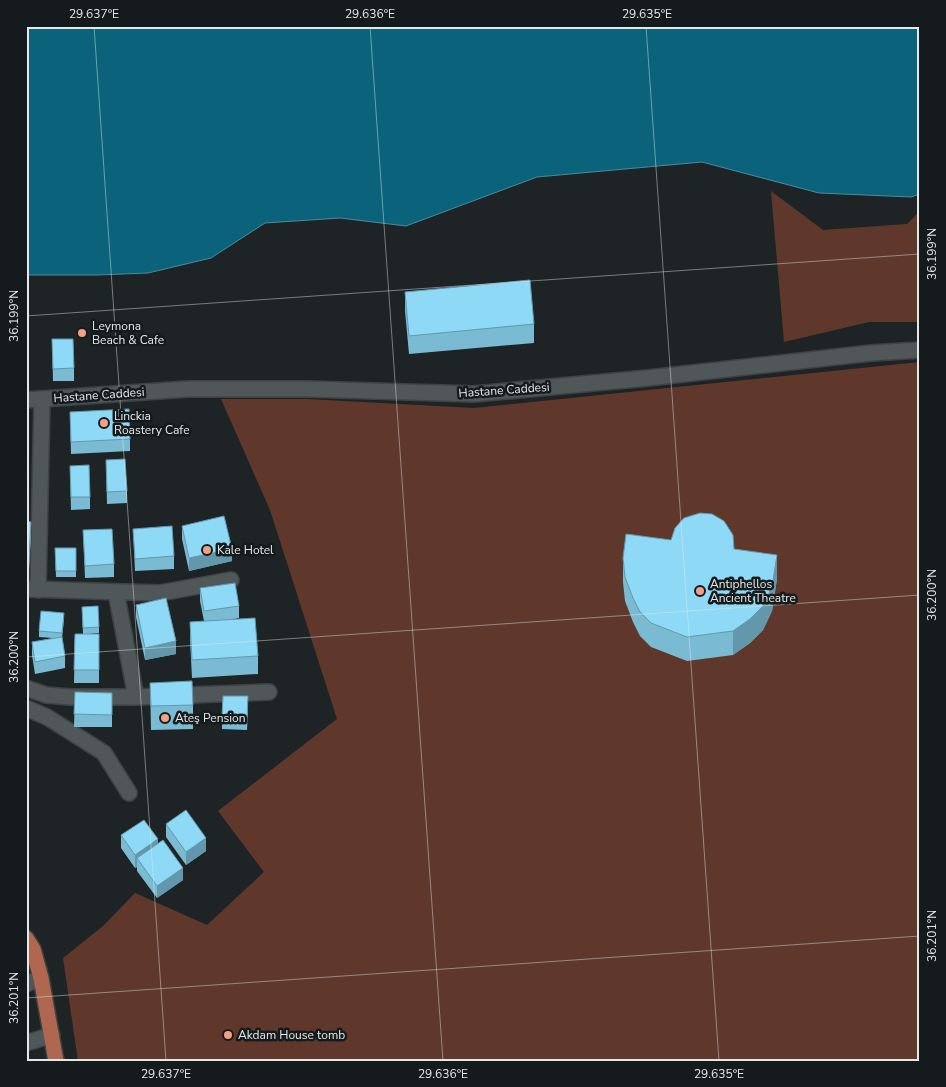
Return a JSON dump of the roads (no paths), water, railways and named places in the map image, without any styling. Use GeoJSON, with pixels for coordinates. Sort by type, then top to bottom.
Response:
{"type":"FeatureCollection","features":[{"type":"Feature","properties":{"kind":"main road"},"geometry":{"type":"LineString","coordinates":[[26,938],[33,949],[41,978],[56,1061]]}},
{"type":"Feature","properties":{"kind":"street","name":"Hastane Caddesi"},"geometry":{"type":"LineString","coordinates":[[26,400],[188,389],[308,389],[474,394],[648,378],[861,354],[920,350]]}},
{"type":"Feature","properties":{"kind":"street"},"geometry":{"type":"LineString","coordinates":[[42,400],[32,589],[160,593],[230,580]]}},
{"type":"Feature","properties":{"kind":"street"},"geometry":{"type":"LineString","coordinates":[[116,592],[136,697]]}},
{"type":"Feature","properties":{"kind":"street"},"geometry":{"type":"LineString","coordinates":[[26,688],[46,695],[136,697],[269,692]]}},
{"type":"Feature","properties":{"kind":"street"},"geometry":{"type":"LineString","coordinates":[[26,708],[47,717],[104,753],[129,793]]}},
{"type":"Feature","properties":{"kind":"street"},"geometry":{"type":"LineString","coordinates":[[26,984],[41,978]]}},
{"type":"Feature","properties":{"kind":"street"},"geometry":{"type":"LineString","coordinates":[[26,1043],[52,1035]]}},
{"type":"Feature","properties":{"kind":"water"},"geometry":{"type":"Polygon","coordinates":[[[26,26],[920,26],[920,194],[911,197],[819,193],[702,162],[537,177],[406,226],[340,218],[265,223],[211,258],[148,273],[26,275],[26,26]]]}},
{"type":"Feature","properties":{"kind":"place","name":"Leymona Beach & Cafe"},"geometry":{"type":"Point","coordinates":[82,333]}},
{"type":"Feature","properties":{"kind":"place","name":"Linckia Roastery Cafe"},"geometry":{"type":"Point","coordinates":[104,423]}},
{"type":"Feature","properties":{"kind":"place","name":"Kale Hotel"},"geometry":{"type":"Point","coordinates":[207,550]}},
{"type":"Feature","properties":{"kind":"place","name":"Antiphellos Ancient Theatre"},"geometry":{"type":"Point","coordinates":[700,591]}},
{"type":"Feature","properties":{"kind":"place","name":"Ateş Pension"},"geometry":{"type":"Point","coordinates":[165,718]}},
{"type":"Feature","properties":{"kind":"place","name":"Akdam House tomb"},"geometry":{"type":"Point","coordinates":[228,1035]}}]}
